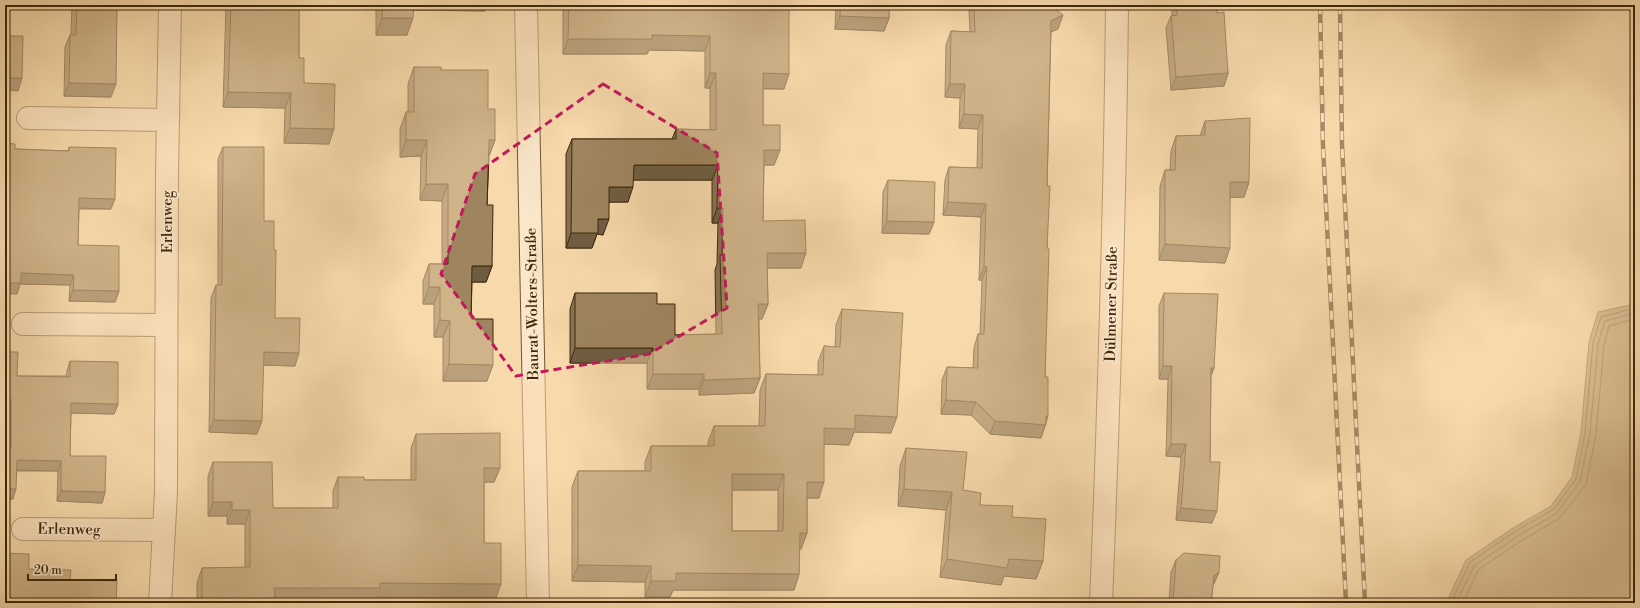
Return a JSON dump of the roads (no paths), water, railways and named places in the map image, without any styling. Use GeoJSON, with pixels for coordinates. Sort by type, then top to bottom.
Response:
{"type":"FeatureCollection","features":[{"type":"Feature","properties":{"kind":"street","name":"Erlenweg"},"geometry":{"type":"LineString","coordinates":[[160,603],[166,484],[166,325],[170,5]]}},
{"type":"Feature","properties":{"kind":"street","name":"Baurat-Wolters-Straße"},"geometry":{"type":"LineString","coordinates":[[526,5],[538,603]]}},
{"type":"Feature","properties":{"kind":"street","name":"Dülmener Straße"},"geometry":{"type":"LineString","coordinates":[[1101,603],[1107,447],[1116,113],[1117,5]]}},
{"type":"Feature","properties":{"kind":"street"},"geometry":{"type":"LineString","coordinates":[[28,118],[168,120]]}},
{"type":"Feature","properties":{"kind":"street"},"geometry":{"type":"LineString","coordinates":[[23,324],[166,325]]}},
{"type":"Feature","properties":{"kind":"street","name":"Erlenweg"},"geometry":{"type":"LineString","coordinates":[[23,529],[164,530]]}},
{"type":"Feature","properties":{"kind":"water"},"geometry":{"type":"Polygon","coordinates":[[[1635,304],[1635,603],[1446,603],[1466,560],[1513,528],[1551,506],[1572,477],[1581,432],[1589,342],[1598,312],[1635,304]]]}},
{"type":"Feature","properties":{"kind":"railway"},"geometry":{"type":"LineString","coordinates":[[1320,5],[1323,146],[1346,603]]}},
{"type":"Feature","properties":{"kind":"railway"},"geometry":{"type":"LineString","coordinates":[[1340,5],[1342,145],[1365,603]]}}]}
